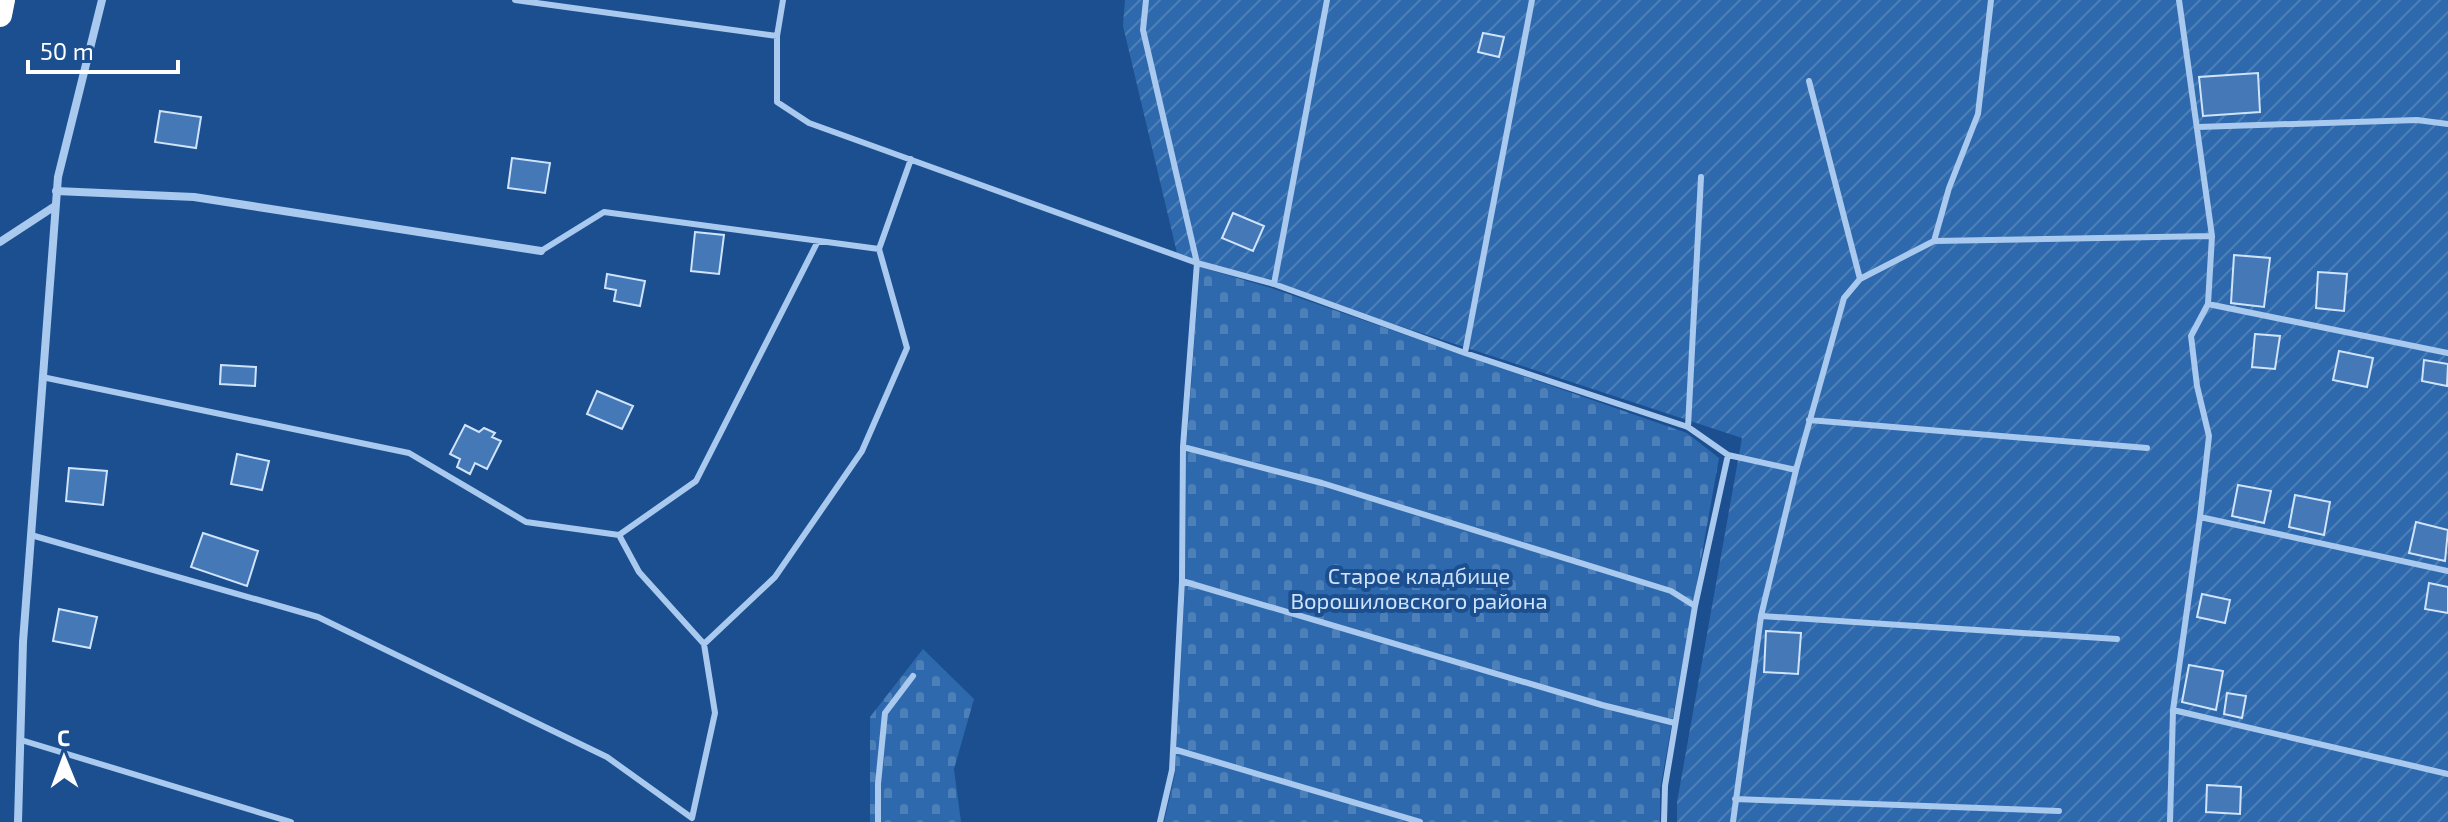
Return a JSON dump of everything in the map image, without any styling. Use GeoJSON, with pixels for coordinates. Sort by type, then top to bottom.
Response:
{"type":"FeatureCollection","features":[{"type":"Feature","properties":{"kind":"highway"},"geometry":{"type":"LineString","coordinates":[[0,15],[3,0]]}},
{"type":"Feature","properties":{"kind":"street"},"geometry":{"type":"LineString","coordinates":[[18,822],[23,642],[56,191],[102,0]]}},
{"type":"Feature","properties":{"kind":"street"},"geometry":{"type":"LineString","coordinates":[[56,191],[194,197],[541,251]]}},
{"type":"Feature","properties":{"kind":"street"},"geometry":{"type":"LineString","coordinates":[[0,242],[55,206]]}},
{"type":"Feature","properties":{"kind":"lane"},"geometry":{"type":"LineString","coordinates":[[515,0],[777,36]]}},
{"type":"Feature","properties":{"kind":"lane"},"geometry":{"type":"LineString","coordinates":[[783,0],[777,36],[777,102],[809,123],[1197,263],[1274,284],[1465,353],[1688,427],[1728,455],[1796,470]]}},
{"type":"Feature","properties":{"kind":"lane"},"geometry":{"type":"LineString","coordinates":[[1146,0],[1143,30],[1197,263],[1183,447],[1182,581],[1172,770],[1160,822]]}},
{"type":"Feature","properties":{"kind":"lane"},"geometry":{"type":"LineString","coordinates":[[1274,284],[1327,0]]}},
{"type":"Feature","properties":{"kind":"lane"},"geometry":{"type":"LineString","coordinates":[[1465,353],[1532,0]]}},
{"type":"Feature","properties":{"kind":"lane"},"geometry":{"type":"LineString","coordinates":[[1934,241],[1949,188],[1978,114],[1991,0]]}},
{"type":"Feature","properties":{"kind":"lane"},"geometry":{"type":"LineString","coordinates":[[2170,822],[2173,710],[2209,436],[2197,386],[2191,336],[2208,304],[2212,236],[2179,0]]}},
{"type":"Feature","properties":{"kind":"lane"},"geometry":{"type":"LineString","coordinates":[[1809,81],[1860,279]]}},
{"type":"Feature","properties":{"kind":"lane"},"geometry":{"type":"LineString","coordinates":[[2198,127],[2417,120],[2448,124]]}},
{"type":"Feature","properties":{"kind":"lane"},"geometry":{"type":"LineString","coordinates":[[704,644],[775,577],[862,451],[907,348],[879,249],[911,159]]}},
{"type":"Feature","properties":{"kind":"lane"},"geometry":{"type":"LineString","coordinates":[[1688,427],[1701,177]]}},
{"type":"Feature","properties":{"kind":"lane"},"geometry":{"type":"LineString","coordinates":[[541,251],[604,212],[879,249]]}},
{"type":"Feature","properties":{"kind":"lane"},"geometry":{"type":"LineString","coordinates":[[1733,822],[1761,616],[1809,420],[1844,298],[1860,279],[1934,241],[2212,236]]}},
{"type":"Feature","properties":{"kind":"lane"},"geometry":{"type":"LineString","coordinates":[[42,377],[409,453],[526,522],[619,535],[696,481],[818,241]]}},
{"type":"Feature","properties":{"kind":"lane"},"geometry":{"type":"LineString","coordinates":[[2208,304],[2448,353]]}},
{"type":"Feature","properties":{"kind":"lane"},"geometry":{"type":"LineString","coordinates":[[1809,420],[2147,448]]}},
{"type":"Feature","properties":{"kind":"lane"},"geometry":{"type":"LineString","coordinates":[[1183,447],[1322,483],[1656,586],[1695,606]]}},
{"type":"Feature","properties":{"kind":"lane"},"geometry":{"type":"LineString","coordinates":[[1664,822],[1665,786],[1695,606],[1728,455]]}},
{"type":"Feature","properties":{"kind":"lane"},"geometry":{"type":"LineString","coordinates":[[2200,517],[2448,571]]}},
{"type":"Feature","properties":{"kind":"lane"},"geometry":{"type":"LineString","coordinates":[[31,535],[318,617],[607,757],[692,820],[715,713],[704,644],[639,572],[619,535]]}},
{"type":"Feature","properties":{"kind":"lane"},"geometry":{"type":"LineString","coordinates":[[1182,581],[1602,705],[1675,723]]}},
{"type":"Feature","properties":{"kind":"lane"},"geometry":{"type":"LineString","coordinates":[[1761,616],[2117,639]]}},
{"type":"Feature","properties":{"kind":"lane"},"geometry":{"type":"LineString","coordinates":[[878,822],[878,784],[885,713],[913,676]]}},
{"type":"Feature","properties":{"kind":"lane"},"geometry":{"type":"LineString","coordinates":[[2173,710],[2448,774]]}},
{"type":"Feature","properties":{"kind":"lane"},"geometry":{"type":"LineString","coordinates":[[21,740],[291,822]]}},
{"type":"Feature","properties":{"kind":"lane"},"geometry":{"type":"LineString","coordinates":[[1173,749],[1420,822]]}},
{"type":"Feature","properties":{"kind":"lane"},"geometry":{"type":"LineString","coordinates":[[1735,799],[2059,811]]}},
{"type":"Feature","properties":{"kind":"green space"},"geometry":{"type":"Polygon","coordinates":[[[1125,0],[2448,0],[2448,822],[1677,822],[1677,802],[1742,438],[1177,253],[1123,26],[1125,0]]]}},
{"type":"Feature","properties":{"kind":"green space","name":"Старое кладбище Ворошиловского района"},"geometry":{"type":"Polygon","coordinates":[[[1200,267],[1271,288],[1687,433],[1719,458],[1660,790],[1660,822],[1164,822],[1175,774],[1185,585],[1186,452],[1200,267]]]}},
{"type":"Feature","properties":{"kind":"green space"},"geometry":{"type":"Polygon","coordinates":[[[923,649],[974,699],[954,769],[961,822],[870,822],[870,717],[923,649]]]}},
{"type":"Feature","properties":{"kind":"building"},"geometry":{"type":"Polygon","coordinates":[[[1483,33],[1504,37],[1499,57],[1478,52],[1483,33]]]}},
{"type":"Feature","properties":{"kind":"building"},"geometry":{"type":"Polygon","coordinates":[[[2258,73],[2260,112],[2203,116],[2199,77],[2258,73]]]}},
{"type":"Feature","properties":{"kind":"building"},"geometry":{"type":"Polygon","coordinates":[[[160,111],[201,117],[196,148],[155,142],[160,111]]]}},
{"type":"Feature","properties":{"kind":"building"},"geometry":{"type":"Polygon","coordinates":[[[512,158],[550,163],[545,193],[508,188],[512,158]]]}},
{"type":"Feature","properties":{"kind":"building"},"geometry":{"type":"Polygon","coordinates":[[[1233,213],[1264,226],[1253,251],[1222,238],[1233,213]]]}},
{"type":"Feature","properties":{"kind":"building"},"geometry":{"type":"Polygon","coordinates":[[[695,232],[724,235],[719,274],[691,271],[695,232]]]}},
{"type":"Feature","properties":{"kind":"building"},"geometry":{"type":"Polygon","coordinates":[[[2234,255],[2270,258],[2264,307],[2231,303],[2234,255]]]}},
{"type":"Feature","properties":{"kind":"building"},"geometry":{"type":"Polygon","coordinates":[[[2318,272],[2347,274],[2344,311],[2316,308],[2318,272]]]}},
{"type":"Feature","properties":{"kind":"building"},"geometry":{"type":"Polygon","coordinates":[[[607,274],[645,281],[640,306],[614,301],[616,290],[605,288],[607,274]]]}},
{"type":"Feature","properties":{"kind":"building"},"geometry":{"type":"Polygon","coordinates":[[[2255,334],[2280,336],[2275,369],[2252,367],[2255,334]]]}},
{"type":"Feature","properties":{"kind":"building"},"geometry":{"type":"Polygon","coordinates":[[[2339,351],[2373,358],[2367,387],[2333,380],[2339,351]]]}},
{"type":"Feature","properties":{"kind":"building"},"geometry":{"type":"Polygon","coordinates":[[[2424,360],[2448,364],[2447,386],[2422,381],[2424,360]]]}},
{"type":"Feature","properties":{"kind":"building"},"geometry":{"type":"Polygon","coordinates":[[[221,365],[256,367],[255,386],[220,384],[221,365]]]}},
{"type":"Feature","properties":{"kind":"building"},"geometry":{"type":"Polygon","coordinates":[[[597,391],[633,406],[622,429],[587,414],[597,391]]]}},
{"type":"Feature","properties":{"kind":"building"},"geometry":{"type":"Polygon","coordinates":[[[465,425],[479,432],[484,428],[495,433],[492,437],[501,441],[487,469],[475,463],[470,474],[457,467],[460,459],[450,454],[465,425]]]}},
{"type":"Feature","properties":{"kind":"building"},"geometry":{"type":"Polygon","coordinates":[[[237,454],[269,461],[262,490],[231,484],[237,454]]]}},
{"type":"Feature","properties":{"kind":"building"},"geometry":{"type":"Polygon","coordinates":[[[69,468],[107,471],[103,505],[66,501],[69,468]]]}},
{"type":"Feature","properties":{"kind":"building"},"geometry":{"type":"Polygon","coordinates":[[[2238,485],[2271,491],[2264,523],[2232,516],[2238,485]]]}},
{"type":"Feature","properties":{"kind":"building"},"geometry":{"type":"Polygon","coordinates":[[[2295,495],[2330,502],[2324,535],[2289,527],[2295,495]]]}},
{"type":"Feature","properties":{"kind":"building"},"geometry":{"type":"Polygon","coordinates":[[[2416,522],[2448,530],[2445,561],[2409,553],[2416,522]]]}},
{"type":"Feature","properties":{"kind":"building"},"geometry":{"type":"Polygon","coordinates":[[[203,533],[258,551],[247,586],[191,567],[203,533]]]}},
{"type":"Feature","properties":{"kind":"building"},"geometry":{"type":"Polygon","coordinates":[[[2429,583],[2448,587],[2448,613],[2425,609],[2429,583]]]}},
{"type":"Feature","properties":{"kind":"building"},"geometry":{"type":"Polygon","coordinates":[[[2202,594],[2230,600],[2225,623],[2197,617],[2202,594]]]}},
{"type":"Feature","properties":{"kind":"building"},"geometry":{"type":"Polygon","coordinates":[[[59,609],[97,617],[90,648],[53,641],[59,609]]]}},
{"type":"Feature","properties":{"kind":"building"},"geometry":{"type":"Polygon","coordinates":[[[1766,631],[1801,633],[1798,674],[1764,672],[1766,631]]]}},
{"type":"Feature","properties":{"kind":"building"},"geometry":{"type":"Polygon","coordinates":[[[2189,665],[2223,671],[2216,710],[2182,702],[2189,665]]]}},
{"type":"Feature","properties":{"kind":"building"},"geometry":{"type":"Polygon","coordinates":[[[2227,693],[2246,696],[2242,718],[2224,714],[2227,693]]]}},
{"type":"Feature","properties":{"kind":"building"},"geometry":{"type":"Polygon","coordinates":[[[2207,785],[2241,787],[2240,814],[2206,812],[2207,785]]]}}]}
